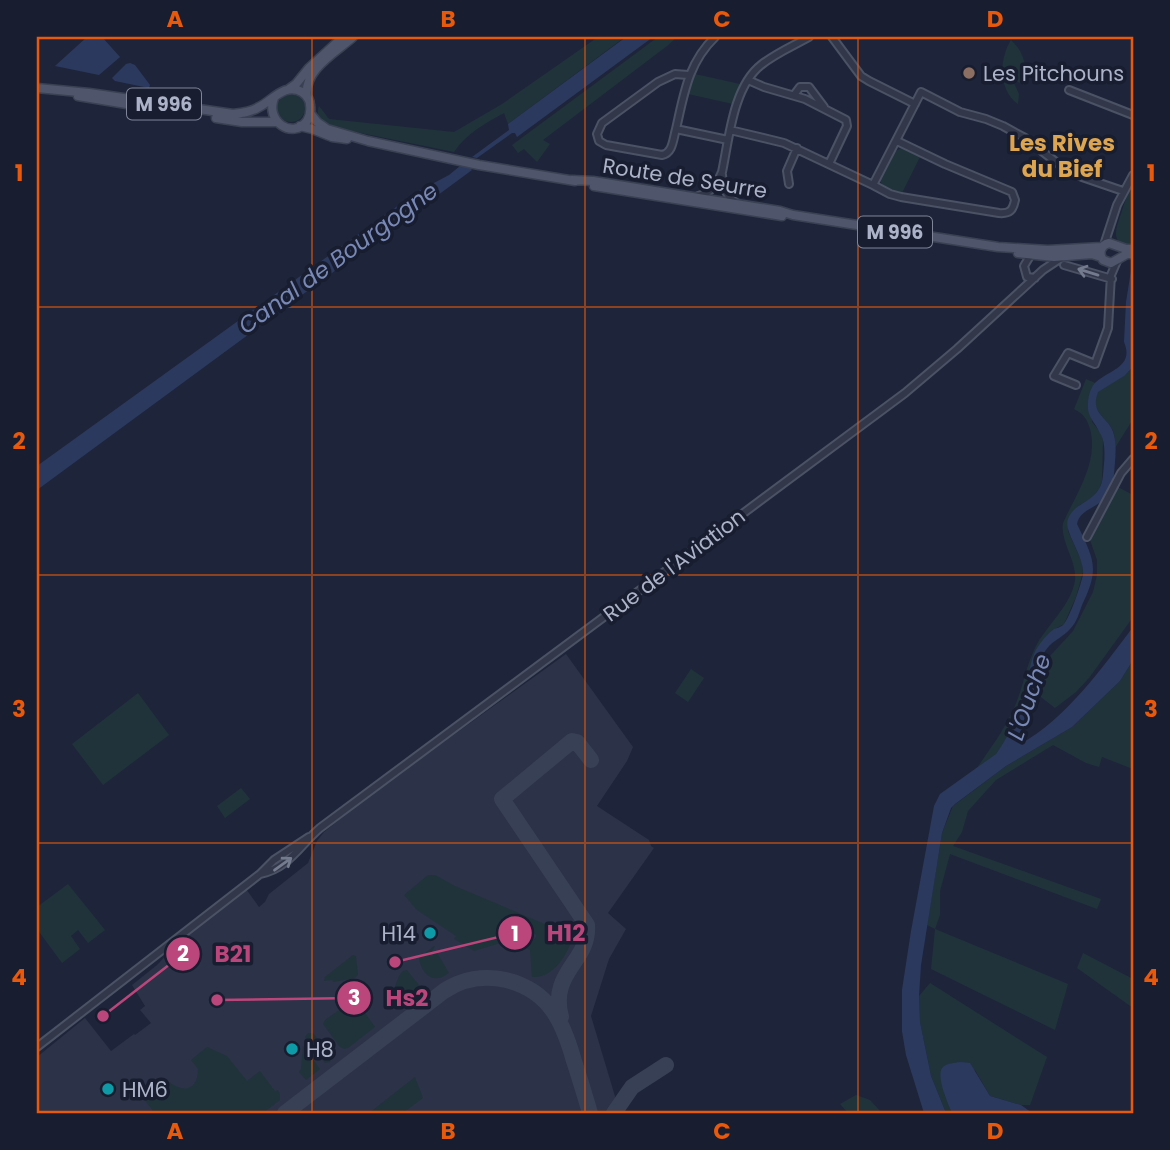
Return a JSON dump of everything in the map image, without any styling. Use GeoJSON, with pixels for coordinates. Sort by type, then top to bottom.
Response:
{"type":"FeatureCollection","features":[{"type":"Feature","properties":{"kind":"main road"},"geometry":{"type":"LineString","coordinates":[[343,37],[309,68],[296,84],[274,98],[271,110],[276,122],[285,128],[295,128],[307,121],[310,113],[307,86],[311,74],[353,37]]}},
{"type":"Feature","properties":{"kind":"main road","name":"M 996"},"geometry":{"type":"LineString","coordinates":[[37,88],[222,113],[249,111],[274,98]]}},
{"type":"Feature","properties":{"kind":"main road"},"geometry":{"type":"LineString","coordinates":[[289,89],[299,90],[307,97]]}},
{"type":"Feature","properties":{"kind":"main road","name":"M 996"},"geometry":{"type":"LineString","coordinates":[[51,90],[232,120],[276,122]]}},
{"type":"Feature","properties":{"kind":"main road","name":"Route de Seurre"},"geometry":{"type":"LineString","coordinates":[[310,113],[327,129],[476,165],[572,180],[599,187],[716,203],[778,216],[793,215]]}},
{"type":"Feature","properties":{"kind":"main road","name":"Route de Seurre"},"geometry":{"type":"LineString","coordinates":[[300,126],[332,137],[368,141]]}},
{"type":"Feature","properties":{"kind":"main road","name":"Route de Seurre"},"geometry":{"type":"LineString","coordinates":[[572,180],[696,196],[716,203],[736,203],[793,215],[1031,251],[1064,261],[1089,254],[1111,263],[1124,252]]}},
{"type":"Feature","properties":{"kind":"main road"},"geometry":{"type":"LineString","coordinates":[[1103,260],[1100,252],[1103,246],[1109,243],[1124,252]]}},
{"type":"Feature","properties":{"kind":"main road","name":"M 996"},"geometry":{"type":"LineString","coordinates":[[1031,251],[1103,246]]}},
{"type":"Feature","properties":{"kind":"main road","name":"Route de Seurre"},"geometry":{"type":"LineString","coordinates":[[998,247],[1013,251],[1031,251]]}},
{"type":"Feature","properties":{"kind":"street"},"geometry":{"type":"LineString","coordinates":[[688,75],[675,74],[658,82],[602,123],[597,134],[599,141],[606,145],[664,155],[668,153],[688,75],[715,37]]}},
{"type":"Feature","properties":{"kind":"street"},"geometry":{"type":"LineString","coordinates":[[832,37],[861,76],[915,104]]}},
{"type":"Feature","properties":{"kind":"street"},"geometry":{"type":"LineString","coordinates":[[716,203],[723,188],[722,172],[741,92],[763,63],[805,38]]}},
{"type":"Feature","properties":{"kind":"street"},"geometry":{"type":"LineString","coordinates":[[748,80],[794,95],[846,120],[848,124],[829,164]]}},
{"type":"Feature","properties":{"kind":"street"},"geometry":{"type":"LineString","coordinates":[[794,95],[800,87],[810,87],[826,109]]}},
{"type":"Feature","properties":{"kind":"street"},"geometry":{"type":"LineString","coordinates":[[1069,90],[1133,115]]}},
{"type":"Feature","properties":{"kind":"street"},"geometry":{"type":"LineString","coordinates":[[873,185],[921,92],[960,112],[1003,126],[1025,138],[1065,169],[1124,191]]}},
{"type":"Feature","properties":{"kind":"street"},"geometry":{"type":"LineString","coordinates":[[676,129],[728,141]]}},
{"type":"Feature","properties":{"kind":"street"},"geometry":{"type":"LineString","coordinates":[[730,130],[797,148],[890,194],[999,213],[1007,214],[1011,211],[1015,200],[1012,192],[897,141]]}},
{"type":"Feature","properties":{"kind":"street"},"geometry":{"type":"LineString","coordinates":[[789,184],[787,171],[797,148]]}},
{"type":"Feature","properties":{"kind":"street"},"geometry":{"type":"LineString","coordinates":[[696,196],[704,195],[713,188],[722,172]]}},
{"type":"Feature","properties":{"kind":"street"},"geometry":{"type":"LineString","coordinates":[[1103,246],[1133,175]]}},
{"type":"Feature","properties":{"kind":"street"},"geometry":{"type":"LineString","coordinates":[[713,188],[716,203]]}},
{"type":"Feature","properties":{"kind":"street"},"geometry":{"type":"LineString","coordinates":[[723,188],[736,203]]}},
{"type":"Feature","properties":{"kind":"street"},"geometry":{"type":"LineString","coordinates":[[1076,385],[1054,376],[1068,353],[1095,364],[1108,328],[1112,277],[1124,252],[1111,227]]}},
{"type":"Feature","properties":{"kind":"street"},"geometry":{"type":"LineString","coordinates":[[1013,251],[1024,266],[1026,275],[1019,292]]}},
{"type":"Feature","properties":{"kind":"street"},"geometry":{"type":"LineString","coordinates":[[1024,266],[1031,251]]}},
{"type":"Feature","properties":{"kind":"street"},"geometry":{"type":"LineString","coordinates":[[1043,270],[1045,257]]}},
{"type":"Feature","properties":{"kind":"street"},"geometry":{"type":"LineString","coordinates":[[1103,260],[1112,277]]}},
{"type":"Feature","properties":{"kind":"street"},"geometry":{"type":"LineString","coordinates":[[1064,261],[1112,277]]}},
{"type":"Feature","properties":{"kind":"street","name":"Rue de l'Aviation"},"geometry":{"type":"LineString","coordinates":[[37,1046],[280,856],[905,393],[1043,270],[1064,261]]}},
{"type":"Feature","properties":{"kind":"street"},"geometry":{"type":"LineString","coordinates":[[1026,275],[1035,278]]}},
{"type":"Feature","properties":{"kind":"street"},"geometry":{"type":"LineString","coordinates":[[1087,537],[1121,472],[1133,459]]}},
{"type":"Feature","properties":{"kind":"shaded area"},"geometry":{"type":"Polygon","coordinates":[[[598,37],[625,37],[508,124],[504,113],[470,134],[454,152],[336,128],[324,123],[318,114],[319,106],[329,119],[454,132],[502,104],[598,37]]]}},
{"type":"Feature","properties":{"kind":"shaded area"},"geometry":{"type":"Polygon","coordinates":[[[658,37],[677,37],[543,140],[550,144],[537,162],[524,149],[518,153],[512,145],[658,37]]]}},
{"type":"Feature","properties":{"kind":"shaded area"},"geometry":{"type":"Polygon","coordinates":[[[1011,40],[1022,55],[1025,66],[1024,85],[1013,81],[1019,94],[1018,104],[1007,91],[1002,74],[1004,56],[1011,40]]]}},
{"type":"Feature","properties":{"kind":"shaded area"},"geometry":{"type":"Polygon","coordinates":[[[695,74],[740,84],[733,104],[688,94],[695,74]]]}},
{"type":"Feature","properties":{"kind":"shaded area"},"geometry":{"type":"Polygon","coordinates":[[[291,94],[301,98],[305,108],[301,118],[291,122],[281,118],[277,108],[281,98],[291,94]]]}},
{"type":"Feature","properties":{"kind":"shaded area"},"geometry":{"type":"Polygon","coordinates":[[[901,148],[920,157],[902,193],[887,188],[880,181],[894,152],[901,148]]]}},
{"type":"Feature","properties":{"kind":"shaded area"},"geometry":{"type":"Polygon","coordinates":[[[1133,183],[1133,247],[1121,243],[1116,231],[1133,183]]]}},
{"type":"Feature","properties":{"kind":"shaded area"},"geometry":{"type":"Polygon","coordinates":[[[1133,367],[1133,419],[1115,448],[1113,431],[1097,409],[1095,398],[1100,390],[1133,367]]]}},
{"type":"Feature","properties":{"kind":"shaded area"},"geometry":{"type":"Polygon","coordinates":[[[1086,379],[1095,383],[1091,389],[1092,422],[1103,440],[1102,481],[1092,498],[1080,505],[1068,531],[1082,562],[1083,572],[1076,597],[1064,624],[1053,630],[1034,654],[1026,689],[1002,746],[977,768],[1012,712],[1036,646],[1073,589],[1074,565],[1064,537],[1063,523],[1085,478],[1091,454],[1089,425],[1083,415],[1074,409],[1086,379]]]}},
{"type":"Feature","properties":{"kind":"shaded area"},"geometry":{"type":"Polygon","coordinates":[[[1116,486],[1133,495],[1133,617],[1089,678],[1055,708],[1037,694],[1043,669],[1049,657],[1073,631],[1093,592],[1097,560],[1089,537],[1116,486]]]}},
{"type":"Feature","properties":{"kind":"shaded area"},"geometry":{"type":"Polygon","coordinates":[[[566,654],[633,747],[627,761],[597,806],[649,840],[654,848],[608,913],[626,929],[609,959],[591,1016],[620,1113],[37,1113],[37,1057],[85,1018],[111,1051],[151,1023],[140,1010],[145,1006],[132,985],[157,965],[180,941],[246,889],[259,907],[269,894],[308,863],[324,832],[366,798],[566,654]]]}},
{"type":"Feature","properties":{"kind":"shaded area"},"geometry":{"type":"Polygon","coordinates":[[[1133,660],[1133,769],[1102,757],[1099,767],[1053,745],[996,780],[968,811],[962,832],[953,846],[1101,899],[1097,909],[950,854],[940,891],[940,915],[935,929],[927,925],[942,833],[953,806],[1006,766],[1072,727],[1120,681],[1133,660]]]}},
{"type":"Feature","properties":{"kind":"shaded area"},"geometry":{"type":"Polygon","coordinates":[[[691,669],[704,678],[688,702],[675,693],[691,669]]]}},
{"type":"Feature","properties":{"kind":"shaded area"},"geometry":{"type":"Polygon","coordinates":[[[138,693],[169,735],[103,785],[72,744],[138,693]]]}},
{"type":"Feature","properties":{"kind":"shaded area"},"geometry":{"type":"Polygon","coordinates":[[[241,788],[250,799],[225,818],[217,806],[241,788]]]}},
{"type":"Feature","properties":{"kind":"shaded area"},"geometry":{"type":"Polygon","coordinates":[[[428,875],[435,875],[568,934],[572,939],[558,965],[546,974],[532,977],[530,950],[526,948],[537,936],[526,924],[511,939],[502,931],[500,934],[507,941],[474,951],[454,939],[456,936],[417,910],[404,895],[428,875]]]}},
{"type":"Feature","properties":{"kind":"shaded area"},"geometry":{"type":"Polygon","coordinates":[[[68,884],[105,930],[88,943],[78,930],[71,936],[80,949],[62,963],[37,929],[37,907],[68,884]]]}},
{"type":"Feature","properties":{"kind":"shaded area"},"geometry":{"type":"Polygon","coordinates":[[[935,929],[1068,984],[1055,1030],[931,969],[935,929]]]}},
{"type":"Feature","properties":{"kind":"shaded area"},"geometry":{"type":"Polygon","coordinates":[[[434,946],[430,955],[436,951],[449,973],[439,978],[427,975],[419,958],[434,946]]]}},
{"type":"Feature","properties":{"kind":"shaded area"},"geometry":{"type":"Polygon","coordinates":[[[1083,953],[1133,979],[1133,1008],[1077,968],[1083,953]]]}},
{"type":"Feature","properties":{"kind":"shaded area"},"geometry":{"type":"Polygon","coordinates":[[[353,955],[356,956],[358,975],[355,978],[324,981],[325,977],[353,955]]]}},
{"type":"Feature","properties":{"kind":"shaded area"},"geometry":{"type":"Polygon","coordinates":[[[407,970],[419,985],[420,991],[398,1009],[390,999],[399,976],[407,970]]]}},
{"type":"Feature","properties":{"kind":"shaded area"},"geometry":{"type":"Polygon","coordinates":[[[930,983],[1047,1057],[1030,1105],[990,1096],[975,1070],[944,1093],[952,1113],[946,1113],[931,1076],[920,1022],[919,996],[930,983]]]}},
{"type":"Feature","properties":{"kind":"shaded area"},"geometry":{"type":"Polygon","coordinates":[[[351,995],[354,1006],[360,1006],[375,1027],[344,1049],[323,1024],[345,1006],[337,997],[351,995]]]}},
{"type":"Feature","properties":{"kind":"shaded area"},"geometry":{"type":"Polygon","coordinates":[[[308,1033],[313,1033],[331,1056],[330,1062],[325,1063],[305,1037],[308,1033]]]}},
{"type":"Feature","properties":{"kind":"shaded area"},"geometry":{"type":"Polygon","coordinates":[[[303,1046],[320,1069],[306,1080],[299,1072],[303,1046]]]}},
{"type":"Feature","properties":{"kind":"shaded area"},"geometry":{"type":"Polygon","coordinates":[[[207,1047],[227,1056],[247,1081],[260,1071],[275,1091],[278,1090],[280,1100],[263,1113],[155,1113],[142,1097],[166,1079],[177,1087],[192,1086],[198,1069],[191,1060],[207,1047]]]}},
{"type":"Feature","properties":{"kind":"shaded area"},"geometry":{"type":"Polygon","coordinates":[[[415,1077],[423,1098],[403,1113],[369,1113],[415,1077]]]}},
{"type":"Feature","properties":{"kind":"shaded area"},"geometry":{"type":"Polygon","coordinates":[[[856,1095],[870,1100],[882,1113],[848,1113],[840,1104],[856,1095]]]}},
{"type":"Feature","properties":{"kind":"water"},"geometry":{"type":"Polygon","coordinates":[[[87,37],[102,37],[120,57],[99,75],[55,66],[87,37]]]}},
{"type":"Feature","properties":{"kind":"water"},"geometry":{"type":"Polygon","coordinates":[[[626,37],[653,37],[517,137],[512,133],[477,158],[472,157],[509,130],[508,124],[626,37]]]}},
{"type":"Feature","properties":{"kind":"water"},"geometry":{"type":"Polygon","coordinates":[[[130,63],[135,65],[150,85],[149,88],[115,81],[112,78],[130,63]]]}},
{"type":"Feature","properties":{"kind":"water","name":"Canal de Bourgogne"},"geometry":{"type":"Polygon","coordinates":[[[460,166],[472,170],[37,490],[37,466],[417,192],[460,166]]]}},
{"type":"Feature","properties":{"kind":"water","name":"L'Ouche"},"geometry":{"type":"Polygon","coordinates":[[[1133,258],[1133,367],[1098,392],[1096,400],[1098,411],[1114,435],[1116,449],[1113,477],[1104,499],[1084,513],[1077,524],[1093,564],[1091,582],[1074,623],[1043,655],[1020,744],[1037,734],[1068,707],[1133,627],[1133,660],[1120,681],[1072,727],[1006,766],[951,808],[942,833],[921,965],[919,996],[920,1022],[931,1076],[946,1113],[924,1113],[906,1055],[902,1031],[902,990],[934,806],[940,794],[996,754],[1016,716],[1036,651],[1048,634],[1063,625],[1075,601],[1083,568],[1069,531],[1068,519],[1076,508],[1098,491],[1103,475],[1104,443],[1089,412],[1088,399],[1094,384],[1126,358],[1126,302],[1133,258]]]}},
{"type":"Feature","properties":{"kind":"water"},"geometry":{"type":"Polygon","coordinates":[[[960,1062],[970,1063],[990,1096],[1021,1105],[1032,1113],[952,1113],[940,1076],[943,1067],[960,1062]]]}},
{"type":"Feature","properties":{"kind":"taxiway"},"geometry":{"type":"LineString","coordinates":[[561,1017],[560,988],[583,949],[587,925],[502,799],[572,741],[577,742],[591,760]]}},
{"type":"Feature","properties":{"kind":"taxiway"},"geometry":{"type":"LineString","coordinates":[[285,1113],[444,991],[466,981],[481,978],[506,980],[521,985],[544,1000],[565,1033],[590,1113]]}},
{"type":"Feature","properties":{"kind":"taxiway"},"geometry":{"type":"LineString","coordinates":[[614,1113],[632,1087],[666,1065]]}},
{"type":"Feature","properties":{"kind":"place","name":"Les Pitchouns"},"geometry":{"type":"Point","coordinates":[969,73]}},
{"type":"Feature","properties":{"kind":"place","name":"H14"},"geometry":{"type":"Point","coordinates":[430,933]}},
{"type":"Feature","properties":{"kind":"place","name":"H12"},"geometry":{"type":"Point","coordinates":[395,962]}},
{"type":"Feature","properties":{"kind":"place","name":"Hs2"},"geometry":{"type":"Point","coordinates":[217,1000]}},
{"type":"Feature","properties":{"kind":"place","name":"B21"},"geometry":{"type":"Point","coordinates":[103,1016]}},
{"type":"Feature","properties":{"kind":"place","name":"H8"},"geometry":{"type":"Point","coordinates":[292,1049]}},
{"type":"Feature","properties":{"kind":"place","name":"HM6"},"geometry":{"type":"Point","coordinates":[108,1089]}},
{"type":"Feature","properties":{"kind":"district","name":"Les Rives du Bief"},"geometry":{"type":"Point","coordinates":[1062,156]}}]}
